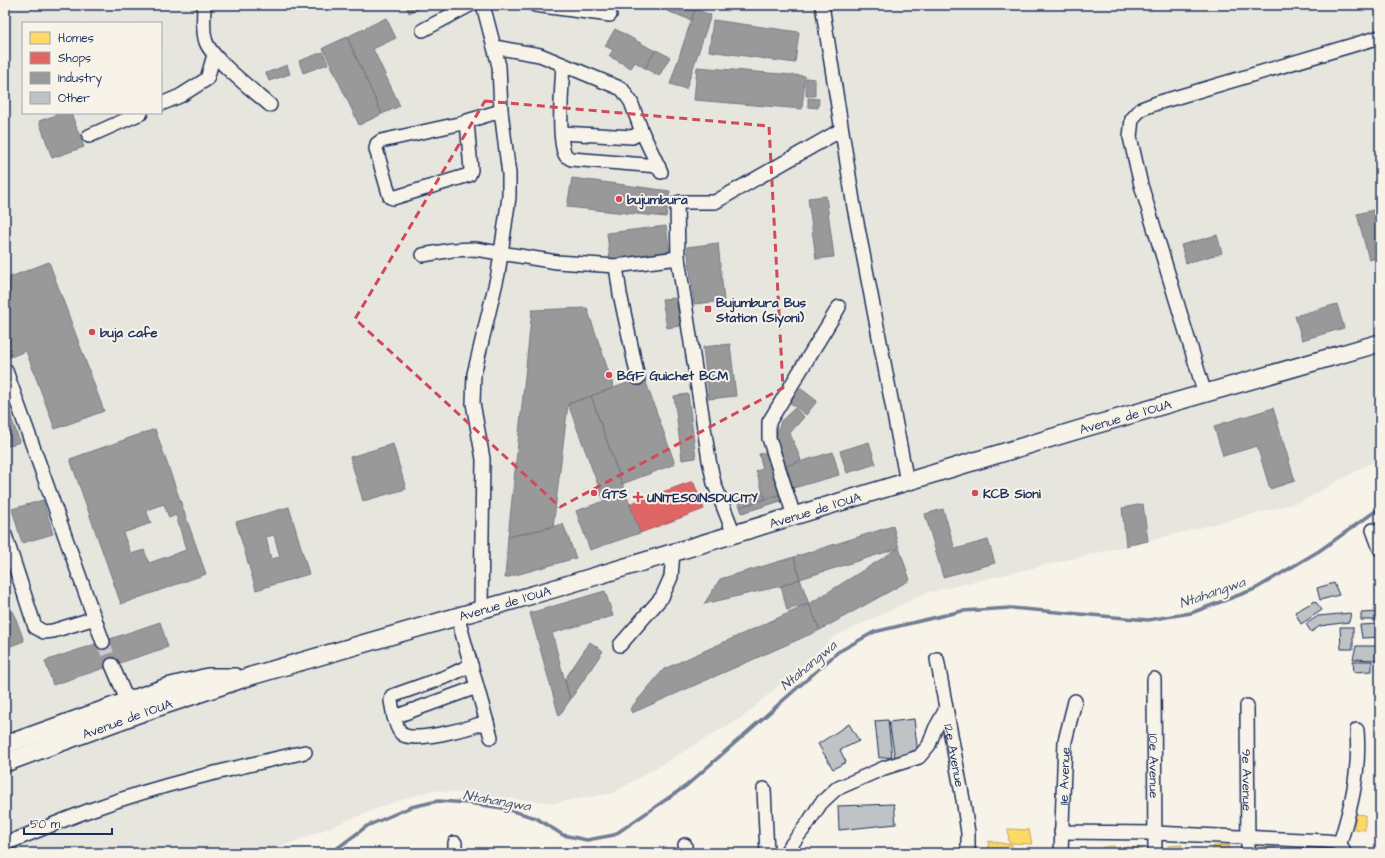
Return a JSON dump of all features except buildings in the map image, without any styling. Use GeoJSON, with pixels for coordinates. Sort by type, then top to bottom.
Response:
{"type":"FeatureCollection","features":[{"type":"Feature","properties":{"kind":"main road","name":"Avenue de l'OUA"},"geometry":{"type":"LineString","coordinates":[[5,762],[135,715],[251,676],[1380,343]]}},
{"type":"Feature","properties":{"kind":"main road","name":"Avenue de l'OUA"},"geometry":{"type":"LineString","coordinates":[[5,745],[127,700],[189,680],[208,677],[251,676]]}},
{"type":"Feature","properties":{"kind":"main road"},"geometry":{"type":"LineString","coordinates":[[127,700],[135,715]]}},
{"type":"Feature","properties":{"kind":"street"},"geometry":{"type":"LineString","coordinates":[[204,5],[204,30],[206,42],[214,55],[270,105]]}},
{"type":"Feature","properties":{"kind":"street"},"geometry":{"type":"LineString","coordinates":[[423,30],[470,5]]}},
{"type":"Feature","properties":{"kind":"street"},"geometry":{"type":"LineString","coordinates":[[481,609],[483,459],[473,403],[474,374],[498,274],[509,197],[509,174],[501,111],[499,66],[483,5]]}},
{"type":"Feature","properties":{"kind":"street"},"geometry":{"type":"LineString","coordinates":[[535,5],[610,15]]}},
{"type":"Feature","properties":{"kind":"street"},"geometry":{"type":"LineString","coordinates":[[822,5],[840,130],[907,482]]}},
{"type":"Feature","properties":{"kind":"street"},"geometry":{"type":"LineString","coordinates":[[1205,394],[1141,185],[1130,137],[1132,119],[1141,109],[1157,103],[1380,37]]}},
{"type":"Feature","properties":{"kind":"street"},"geometry":{"type":"LineString","coordinates":[[494,47],[540,55],[622,90],[631,102],[642,132],[660,169],[571,159],[564,153],[562,133],[563,65]]}},
{"type":"Feature","properties":{"kind":"street"},"geometry":{"type":"LineString","coordinates":[[162,104],[180,96],[207,79],[214,55]]}},
{"type":"Feature","properties":{"kind":"street"},"geometry":{"type":"LineString","coordinates":[[467,121],[471,170],[469,175],[390,198],[376,149],[377,144],[381,141],[467,121],[501,111]]}},
{"type":"Feature","properties":{"kind":"street"},"geometry":{"type":"LineString","coordinates":[[89,136],[139,114]]}},
{"type":"Feature","properties":{"kind":"street"},"geometry":{"type":"LineString","coordinates":[[734,534],[714,483],[709,460],[678,258],[677,203],[715,202],[840,130]]}},
{"type":"Feature","properties":{"kind":"street"},"geometry":{"type":"LineString","coordinates":[[562,133],[632,137],[642,132]]}},
{"type":"Feature","properties":{"kind":"street"},"geometry":{"type":"LineString","coordinates":[[423,255],[452,250],[475,249],[563,262],[616,266],[678,258]]}},
{"type":"Feature","properties":{"kind":"street"},"geometry":{"type":"LineString","coordinates":[[616,266],[620,294],[635,370],[638,378]]}},
{"type":"Feature","properties":{"kind":"street"},"geometry":{"type":"LineString","coordinates":[[794,516],[769,438],[769,422],[839,307]]}},
{"type":"Feature","properties":{"kind":"street"},"geometry":{"type":"LineString","coordinates":[[6,371],[96,618],[103,642]]}},
{"type":"Feature","properties":{"kind":"street"},"geometry":{"type":"LineString","coordinates":[[1373,530],[1380,550]]}},
{"type":"Feature","properties":{"kind":"street"},"geometry":{"type":"LineString","coordinates":[[5,535],[35,627],[44,632],[53,631],[96,618]]}},
{"type":"Feature","properties":{"kind":"street"},"geometry":{"type":"LineString","coordinates":[[620,645],[662,597],[671,577],[673,552]]}},
{"type":"Feature","properties":{"kind":"street"},"geometry":{"type":"LineString","coordinates":[[457,615],[491,737]]}},
{"type":"Feature","properties":{"kind":"street","name":"12e Avenue"},"geometry":{"type":"LineString","coordinates":[[938,658],[964,805],[968,832],[968,853]]}},
{"type":"Feature","properties":{"kind":"street"},"geometry":{"type":"LineString","coordinates":[[112,665],[127,700]]}},
{"type":"Feature","properties":{"kind":"street"},"geometry":{"type":"LineString","coordinates":[[471,665],[448,676],[392,696],[391,701],[394,717],[402,735],[408,737],[423,737],[460,730],[487,722]]}},
{"type":"Feature","properties":{"kind":"street","name":"10e Avenue"},"geometry":{"type":"LineString","coordinates":[[1154,679],[1155,853]]}},
{"type":"Feature","properties":{"kind":"street"},"geometry":{"type":"LineString","coordinates":[[394,717],[477,687]]}},
{"type":"Feature","properties":{"kind":"street","name":"11e Avenue"},"geometry":{"type":"LineString","coordinates":[[1061,853],[1065,741],[1074,701]]}},
{"type":"Feature","properties":{"kind":"street","name":"9e Avenue"},"geometry":{"type":"LineString","coordinates":[[1247,706],[1248,853]]}},
{"type":"Feature","properties":{"kind":"street"},"geometry":{"type":"LineString","coordinates":[[785,853],[821,803],[836,789],[884,768],[919,757],[929,745],[935,729],[946,709]]}},
{"type":"Feature","properties":{"kind":"street"},"geometry":{"type":"LineString","coordinates":[[1062,832],[1248,836],[1325,841],[1342,850],[1355,786],[1359,755],[1357,730]]}},
{"type":"Feature","properties":{"kind":"street"},"geometry":{"type":"LineString","coordinates":[[5,844],[93,809],[147,792],[216,773],[305,752]]}},
{"type":"Feature","properties":{"kind":"street"},"geometry":{"type":"LineString","coordinates":[[764,789],[767,853]]}},
{"type":"Feature","properties":{"kind":"highlighted area"},"geometry":{"type":"Polygon","coordinates":[[[485,101],[769,126],[783,388],[560,507],[355,319],[485,101]]]}},
{"type":"Feature","properties":{"kind":"shaded area"},"geometry":{"type":"Polygon","coordinates":[[[5,5],[1380,5],[1380,458],[1300,502],[1148,541],[926,593],[834,637],[744,716],[613,793],[554,803],[432,790],[386,805],[265,853],[5,853],[5,5]]]}},
{"type":"Feature","properties":{"kind":"waterway","name":"Ntahangwa"},"geometry":{"type":"LineString","coordinates":[[331,853],[367,826],[411,807],[438,801],[468,803],[502,808],[536,818],[563,835],[587,840],[614,835],[686,786],[838,652],[874,632],[962,611],[1011,608],[1148,620],[1191,613],[1255,589],[1319,551],[1380,508]]}},
{"type":"Feature","properties":{"kind":"tunnel"},"geometry":{"type":"LineString","coordinates":[[103,642],[112,665]]}},
{"type":"Feature","properties":{"kind":"place","name":"bujumbura"},"geometry":{"type":"Point","coordinates":[619,199]}},
{"type":"Feature","properties":{"kind":"place","name":"Bujumbura Bus Station (Siyoni)"},"geometry":{"type":"Point","coordinates":[708,309]}},
{"type":"Feature","properties":{"kind":"place","name":"buja cafe"},"geometry":{"type":"Point","coordinates":[92,332]}},
{"type":"Feature","properties":{"kind":"place","name":"BGF Guichet BCM"},"geometry":{"type":"Point","coordinates":[609,375]}},
{"type":"Feature","properties":{"kind":"place","name":"GTS"},"geometry":{"type":"Point","coordinates":[594,493]}},
{"type":"Feature","properties":{"kind":"place","name":"KCB Sioni"},"geometry":{"type":"Point","coordinates":[975,493]}},
{"type":"Feature","properties":{"kind":"place","name":"UNITESOINSDUCITY"},"geometry":{"type":"Point","coordinates":[638,497]}}]}
